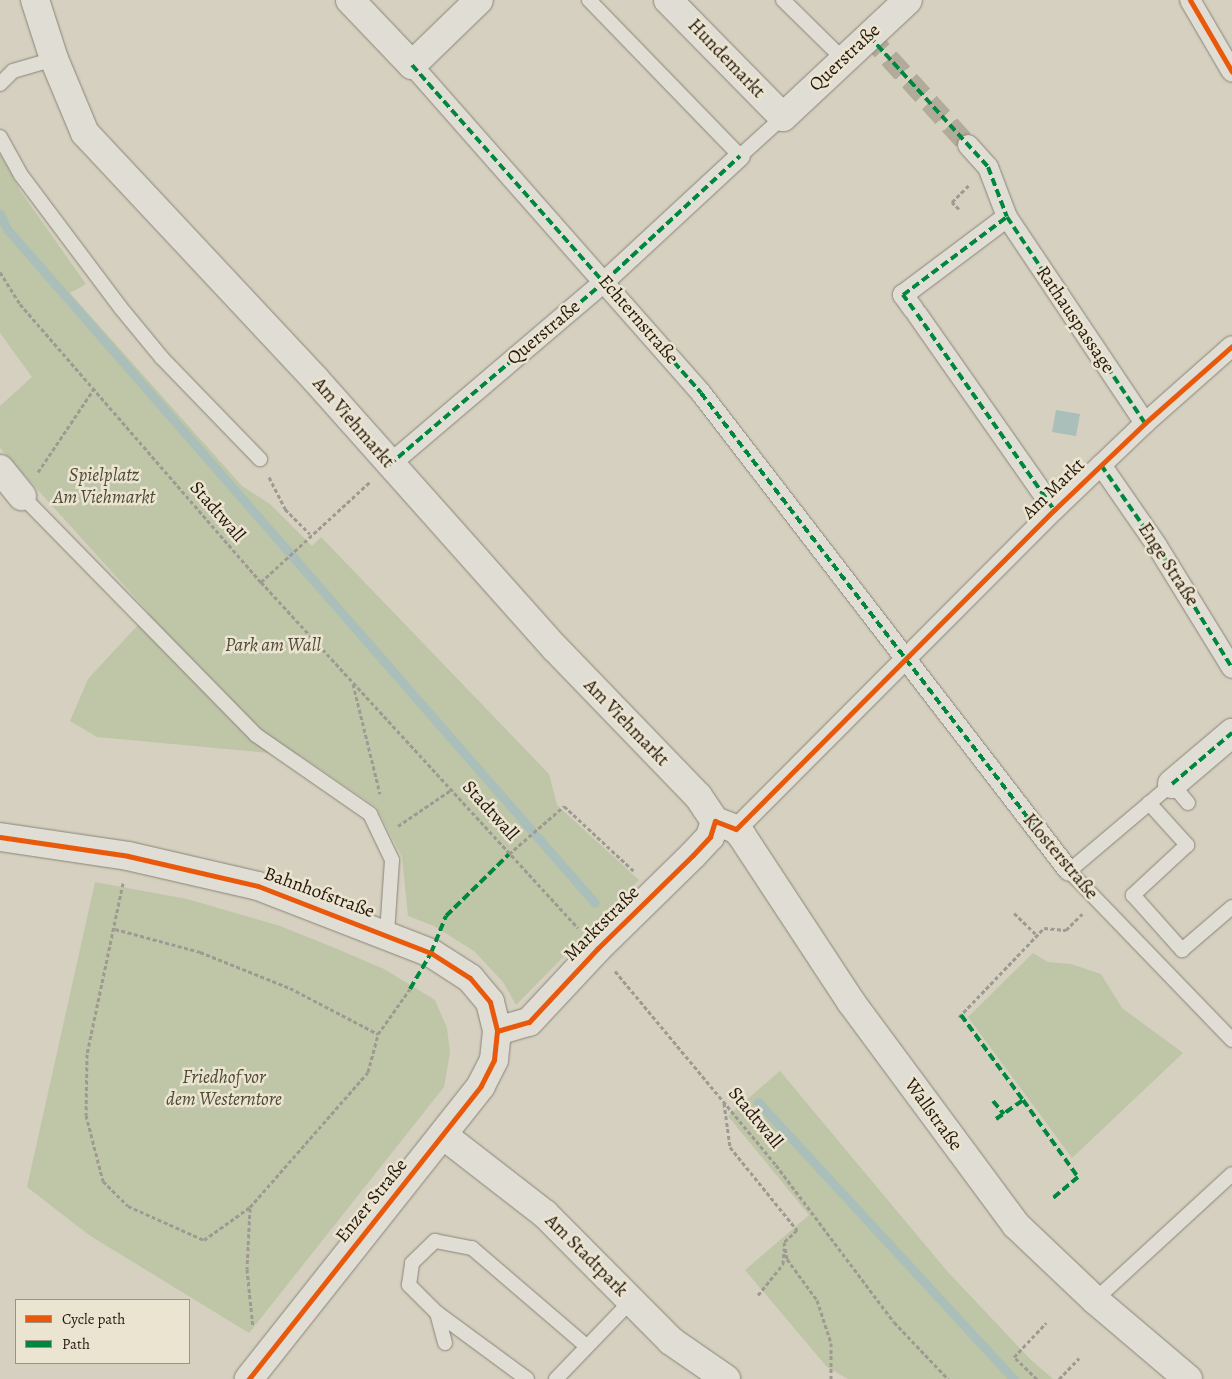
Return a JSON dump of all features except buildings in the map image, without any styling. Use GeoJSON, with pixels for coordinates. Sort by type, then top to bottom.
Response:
{"type":"FeatureCollection","features":[{"type":"Feature","properties":{"kind":"street","name":"Am Viehmarkt"},"geometry":{"type":"LineString","coordinates":[[35,0],[54,59],[86,133],[307,370],[388,465],[591,687],[726,825]]}},
{"type":"Feature","properties":{"kind":"street","name":"Echternstraße"},"geometry":{"type":"LineString","coordinates":[[350,0],[412,65],[605,281],[701,393],[904,660]]}},
{"type":"Feature","properties":{"kind":"street"},"geometry":{"type":"LineString","coordinates":[[412,65],[479,0]]}},
{"type":"Feature","properties":{"kind":"street","name":"Hundemarkt"},"geometry":{"type":"LineString","coordinates":[[668,0],[783,117]]}},
{"type":"Feature","properties":{"kind":"street","name":"Querstraße"},"geometry":{"type":"LineString","coordinates":[[783,117],[908,0]]}},
{"type":"Feature","properties":{"kind":"street"},"geometry":{"type":"LineString","coordinates":[[1190,0],[1232,72]]}},
{"type":"Feature","properties":{"kind":"street","name":"Rathauspassage"},"geometry":{"type":"LineString","coordinates":[[968,145],[988,166],[1007,217],[1145,423]]}},
{"type":"Feature","properties":{"kind":"street","name":"Querstraße"},"geometry":{"type":"LineString","coordinates":[[388,465],[605,281],[740,156]]}},
{"type":"Feature","properties":{"kind":"street"},"geometry":{"type":"LineString","coordinates":[[1007,217],[903,295],[1054,510]]}},
{"type":"Feature","properties":{"kind":"street","name":"Am Markt"},"geometry":{"type":"LineString","coordinates":[[904,660],[1101,465],[1145,423],[1232,346]]}},
{"type":"Feature","properties":{"kind":"street","name":"Enge Straße"},"geometry":{"type":"LineString","coordinates":[[1101,465],[1157,546],[1232,668]]}},
{"type":"Feature","properties":{"kind":"street"},"geometry":{"type":"LineString","coordinates":[[0,470],[22,496]]}},
{"type":"Feature","properties":{"kind":"street","name":"Marktstraße"},"geometry":{"type":"LineString","coordinates":[[497,1032],[529,1022],[597,949],[710,837],[726,825],[904,660]]}},
{"type":"Feature","properties":{"kind":"street","name":"Klosterstraße"},"geometry":{"type":"LineString","coordinates":[[904,660],[1069,871]]}},
{"type":"Feature","properties":{"kind":"street"},"geometry":{"type":"LineString","coordinates":[[1180,794],[1232,732]]}},
{"type":"Feature","properties":{"kind":"street","name":"Wallstraße"},"geometry":{"type":"LineString","coordinates":[[726,825],[954,1145],[1016,1225],[1095,1300],[1188,1379]]}},
{"type":"Feature","properties":{"kind":"street","name":"Bahnhofstraße"},"geometry":{"type":"LineString","coordinates":[[0,837],[128,856],[258,886],[387,934],[431,953],[470,978],[490,1002],[497,1032]]}},
{"type":"Feature","properties":{"kind":"street","name":"Enzer Straße"},"geometry":{"type":"LineString","coordinates":[[249,1379],[482,1086],[494,1060],[497,1032]]}},
{"type":"Feature","properties":{"kind":"street","name":"Am Stadtpark"},"geometry":{"type":"LineString","coordinates":[[443,1135],[545,1214],[671,1341],[726,1379]]}},
{"type":"Feature","properties":{"kind":"lane"},"geometry":{"type":"LineString","coordinates":[[589,0],[740,156],[783,117]]}},
{"type":"Feature","properties":{"kind":"lane"},"geometry":{"type":"LineString","coordinates":[[783,0],[843,60]]}},
{"type":"Feature","properties":{"kind":"lane"},"geometry":{"type":"LineString","coordinates":[[0,84],[13,71],[54,59]]}},
{"type":"Feature","properties":{"kind":"lane"},"geometry":{"type":"LineString","coordinates":[[0,137],[22,175],[120,307],[162,358],[260,459]]}},
{"type":"Feature","properties":{"kind":"lane"},"geometry":{"type":"LineString","coordinates":[[22,496],[256,735],[370,814],[386,837],[392,860],[387,934]]}},
{"type":"Feature","properties":{"kind":"lane"},"geometry":{"type":"LineString","coordinates":[[1069,871],[1150,803],[1180,794]]}},
{"type":"Feature","properties":{"kind":"lane"},"geometry":{"type":"LineString","coordinates":[[1150,803],[1187,845],[1133,895],[1182,950],[1232,907]]}},
{"type":"Feature","properties":{"kind":"lane","name":"Klosterstraße"},"geometry":{"type":"LineString","coordinates":[[1069,871],[1232,1040]]}},
{"type":"Feature","properties":{"kind":"lane"},"geometry":{"type":"LineString","coordinates":[[1095,1300],[1232,1174]]}},
{"type":"Feature","properties":{"kind":"lane"},"geometry":{"type":"LineString","coordinates":[[526,1379],[436,1313],[409,1285],[412,1263],[435,1241],[472,1248],[585,1345]]}},
{"type":"Feature","properties":{"kind":"lane"},"geometry":{"type":"LineString","coordinates":[[556,1379],[585,1345],[631,1301]]}},
{"type":"Feature","properties":{"kind":"lane"},"geometry":{"type":"LineString","coordinates":[[436,1313],[445,1343]]}},
{"type":"Feature","properties":{"kind":"path"},"geometry":{"type":"LineString","coordinates":[[952,202],[958,209]]}},
{"type":"Feature","properties":{"kind":"path"},"geometry":{"type":"LineString","coordinates":[[22,496],[93,390]]}},
{"type":"Feature","properties":{"kind":"path"},"geometry":{"type":"LineString","coordinates":[[260,459],[285,509],[310,535]]}},
{"type":"Feature","properties":{"kind":"path"},"geometry":{"type":"LineString","coordinates":[[260,582],[388,465]]}},
{"type":"Feature","properties":{"kind":"path"},"geometry":{"type":"LineString","coordinates":[[353,683],[386,837],[451,790]]}},
{"type":"Feature","properties":{"kind":"path"},"geometry":{"type":"LineString","coordinates":[[509,854],[564,806],[656,891]]}},
{"type":"Feature","properties":{"kind":"path"},"geometry":{"type":"LineString","coordinates":[[128,856],[115,929],[87,1054],[86,1115],[103,1181],[128,1206],[204,1240],[250,1207],[368,1072],[378,1034],[410,989]]}},
{"type":"Feature","properties":{"kind":"path"},"geometry":{"type":"LineString","coordinates":[[959,1017],[1044,928],[1066,930],[1098,901]]}},
{"type":"Feature","properties":{"kind":"path"},"geometry":{"type":"LineString","coordinates":[[1014,913],[1037,935]]}},
{"type":"Feature","properties":{"kind":"path"},"geometry":{"type":"LineString","coordinates":[[115,929],[200,952],[290,988],[378,1034]]}},
{"type":"Feature","properties":{"kind":"path"},"geometry":{"type":"LineString","coordinates":[[724,1103],[730,1146],[797,1230],[784,1242],[783,1264],[758,1295]]}},
{"type":"Feature","properties":{"kind":"path"},"geometry":{"type":"LineString","coordinates":[[250,1207],[247,1269],[254,1336]]}},
{"type":"Feature","properties":{"kind":"path"},"geometry":{"type":"LineString","coordinates":[[784,1242],[787,1259],[817,1300],[831,1344],[831,1379]]}},
{"type":"Feature","properties":{"kind":"path"},"geometry":{"type":"LineString","coordinates":[[1037,1379],[1014,1357],[1046,1323]]}},
{"type":"Feature","properties":{"kind":"path"},"geometry":{"type":"LineString","coordinates":[[1059,1379],[1079,1358]]}},
{"type":"Feature","properties":{"kind":"green space","name":"Park am Wall"},"geometry":{"type":"Polygon","coordinates":[[[0,154],[21,192],[86,284],[70,293],[242,486],[270,504],[312,546],[321,537],[549,774],[557,805],[639,880],[516,1005],[503,982],[474,951],[434,926],[408,916],[402,857],[376,807],[301,756],[97,737],[70,721],[88,679],[149,613],[0,448],[0,406],[32,377],[0,333],[0,154]]]}},
{"type":"Feature","properties":{"kind":"green space","name":"Friedhof vor dem Westerntore"},"geometry":{"type":"Polygon","coordinates":[[[95,882],[187,899],[280,926],[342,951],[384,969],[435,1000],[447,1028],[450,1053],[444,1087],[249,1333],[89,1235],[27,1187],[95,882]]]}},
{"type":"Feature","properties":{"kind":"green space"},"geometry":{"type":"Polygon","coordinates":[[[1033,953],[1048,962],[1071,964],[1101,974],[1122,1008],[1183,1053],[1072,1158],[968,1017],[1033,953]]]}},
{"type":"Feature","properties":{"kind":"green space"},"geometry":{"type":"Polygon","coordinates":[[[780,1071],[947,1271],[1030,1359],[1053,1379],[848,1379],[827,1367],[745,1270],[809,1215],[728,1116],[780,1071]]]}},
{"type":"Feature","properties":{"kind":"shaded area"},"geometry":{"type":"Polygon","coordinates":[[[1056,410],[1080,414],[1076,436],[1052,432],[1056,410]]]}},
{"type":"Feature","properties":{"kind":"waterway"},"geometry":{"type":"LineString","coordinates":[[0,214],[7,229],[595,903]]}},
{"type":"Feature","properties":{"kind":"waterway"},"geometry":{"type":"LineString","coordinates":[[758,1102],[1014,1379]]}},
{"type":"Feature","properties":{"kind":"tunnel"},"geometry":{"type":"LineString","coordinates":[[869,36],[968,145]]}},
{"type":"Feature","properties":{"kind":"marked path"},"geometry":{"type":"LineString","coordinates":[[869,36],[988,167],[1007,217],[1145,423]]}},
{"type":"Feature","properties":{"kind":"marked path"},"geometry":{"type":"LineString","coordinates":[[412,65],[701,393],[1069,871]]}},
{"type":"Feature","properties":{"kind":"marked path"},"geometry":{"type":"LineString","coordinates":[[389,465],[605,281],[740,156]]}},
{"type":"Feature","properties":{"kind":"marked path"},"geometry":{"type":"LineString","coordinates":[[914,310],[903,295],[1007,217]]}},
{"type":"Feature","properties":{"kind":"marked path"},"geometry":{"type":"LineString","coordinates":[[917,314],[1054,510]]}},
{"type":"Feature","properties":{"kind":"marked path"},"geometry":{"type":"LineString","coordinates":[[1101,465],[1157,546],[1232,668]]}},
{"type":"Feature","properties":{"kind":"marked path"},"geometry":{"type":"LineString","coordinates":[[1172,784],[1232,733]]}},
{"type":"Feature","properties":{"kind":"marked path"},"geometry":{"type":"LineString","coordinates":[[410,989],[431,953],[446,916],[509,854]]}},
{"type":"Feature","properties":{"kind":"marked path"},"geometry":{"type":"LineString","coordinates":[[961,1015],[1023,1100]]}},
{"type":"Feature","properties":{"kind":"marked path"},"geometry":{"type":"LineString","coordinates":[[996,1119],[1023,1100],[1078,1177],[1053,1198]]}},
{"type":"Feature","properties":{"kind":"marked path"},"geometry":{"type":"LineString","coordinates":[[993,1101],[1004,1114]]}},
{"type":"Feature","properties":{"kind":"cycle path"},"geometry":{"type":"LineString","coordinates":[[1190,0],[1232,72]]}},
{"type":"Feature","properties":{"kind":"cycle path"},"geometry":{"type":"LineString","coordinates":[[497,1031],[529,1022],[597,949],[710,837],[715,821],[736,829],[1054,510],[1145,423],[1232,346]]}},
{"type":"Feature","properties":{"kind":"cycle path"},"geometry":{"type":"LineString","coordinates":[[0,837],[128,856],[258,886],[431,953],[470,978],[490,1002],[497,1031],[494,1060],[481,1086],[249,1379]]}},
{"type":"Feature","properties":{"kind":"park label","name":"Spielplatz Am Viehmarkt"},"geometry":{"type":"Point","coordinates":[104,487]}}]}
